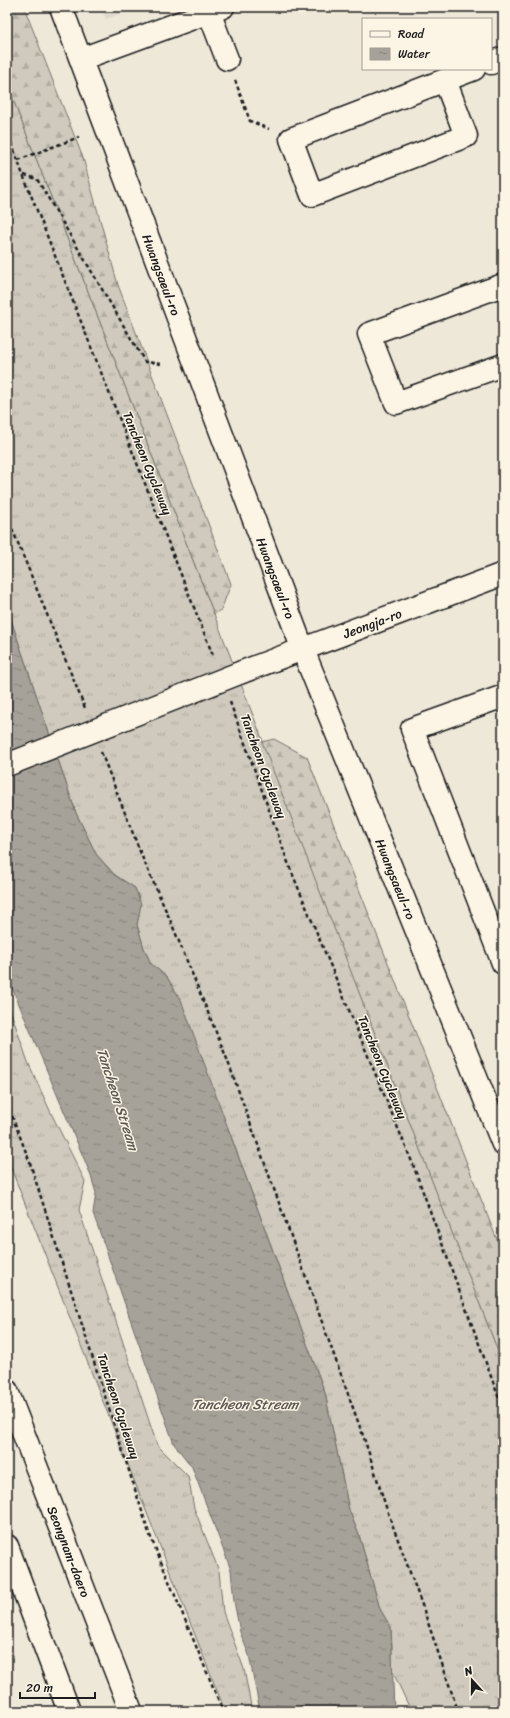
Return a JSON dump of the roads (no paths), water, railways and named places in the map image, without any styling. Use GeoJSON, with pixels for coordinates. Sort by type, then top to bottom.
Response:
{"type":"FeatureCollection","features":[{"type":"Feature","properties":{"kind":"main road","name":"Hwangsaeul-ro"},"geometry":{"type":"LineString","coordinates":[[61,7],[303,650],[503,1144]]}},
{"type":"Feature","properties":{"kind":"main road"},"geometry":{"type":"LineString","coordinates":[[81,59],[216,10],[227,59]]}},
{"type":"Feature","properties":{"kind":"main road"},"geometry":{"type":"LineString","coordinates":[[492,62],[503,58]]}},
{"type":"Feature","properties":{"kind":"main road"},"geometry":{"type":"LineString","coordinates":[[445,80],[466,136],[312,195],[291,139],[445,80],[471,70]]}},
{"type":"Feature","properties":{"kind":"main road"},"geometry":{"type":"LineString","coordinates":[[503,284],[369,334],[396,403],[503,365]]}},
{"type":"Feature","properties":{"kind":"main road","name":"Jeongja-ro"},"geometry":{"type":"LineString","coordinates":[[7,765],[242,672],[503,574]]}},
{"type":"Feature","properties":{"kind":"main road"},"geometry":{"type":"LineString","coordinates":[[503,701],[501,697],[412,729],[503,963]]}},
{"type":"Feature","properties":{"kind":"main road","name":"Seongnam-daero"},"geometry":{"type":"LineString","coordinates":[[7,1391],[131,1711]]}},
{"type":"Feature","properties":{"kind":"main road"},"geometry":{"type":"LineString","coordinates":[[7,1546],[68,1711]]}},
{"type":"Feature","properties":{"kind":"water","name":"Tancheon Stream"},"geometry":{"type":"Polygon","coordinates":[[[7,608],[76,813],[96,854],[114,875],[135,888],[141,904],[137,925],[144,948],[151,964],[167,977],[181,1000],[325,1393],[349,1510],[359,1535],[380,1609],[391,1628],[394,1711],[260,1711],[249,1655],[240,1632],[234,1601],[231,1570],[192,1467],[174,1444],[93,1213],[96,1193],[90,1173],[13,990],[7,983],[7,608]]]}}]}
